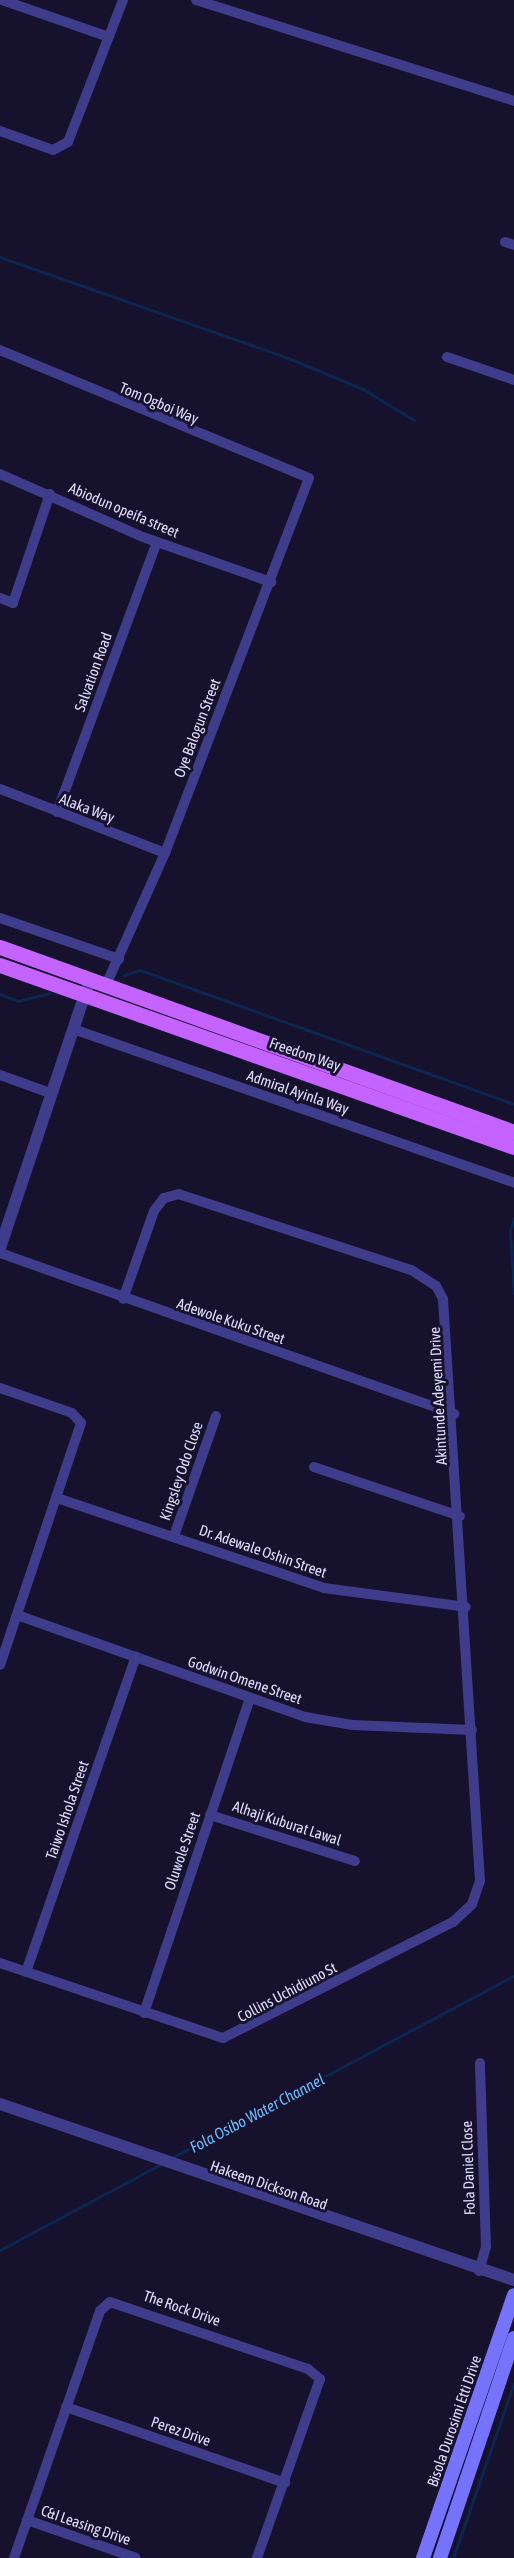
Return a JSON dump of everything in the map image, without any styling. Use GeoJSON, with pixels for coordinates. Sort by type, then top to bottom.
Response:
{"type":"FeatureCollection","features":[{"type":"Feature","properties":{"kind":"main road","name":"Freedom Way"},"geometry":{"type":"LineString","coordinates":[[0,947],[514,1132]]}},
{"type":"Feature","properties":{"kind":"main road","name":"Freedom Way"},"geometry":{"type":"LineString","coordinates":[[0,965],[514,1147]]}},
{"type":"Feature","properties":{"kind":"main road","name":"Bisola Durosimi Etti Drive"},"geometry":{"type":"LineString","coordinates":[[423,2558],[514,2294]]}},
{"type":"Feature","properties":{"kind":"main road"},"geometry":{"type":"LineString","coordinates":[[440,2558],[514,2338]]}},
{"type":"Feature","properties":{"kind":"street"},"geometry":{"type":"LineString","coordinates":[[2,0],[109,37]]}},
{"type":"Feature","properties":{"kind":"street"},"geometry":{"type":"LineString","coordinates":[[0,131],[60,150],[74,131],[123,0]]}},
{"type":"Feature","properties":{"kind":"street"},"geometry":{"type":"LineString","coordinates":[[196,0],[514,101]]}},
{"type":"Feature","properties":{"kind":"street","name":"Tom Ogboi Way"},"geometry":{"type":"LineString","coordinates":[[0,350],[309,478]]}},
{"type":"Feature","properties":{"kind":"street"},"geometry":{"type":"LineString","coordinates":[[447,357],[514,380]]}},
{"type":"Feature","properties":{"kind":"street","name":"Abiodun opeifa street"},"geometry":{"type":"LineString","coordinates":[[0,474],[157,542],[272,582]]}},
{"type":"Feature","properties":{"kind":"street","name":"Oye Balogun Street"},"geometry":{"type":"LineString","coordinates":[[106,985],[165,853],[272,582],[309,478]]}},
{"type":"Feature","properties":{"kind":"street"},"geometry":{"type":"LineString","coordinates":[[0,598],[13,603],[50,494]]}},
{"type":"Feature","properties":{"kind":"street","name":"Salvation Road"},"geometry":{"type":"LineString","coordinates":[[57,812],[157,542]]}},
{"type":"Feature","properties":{"kind":"street","name":"Alaka Way"},"geometry":{"type":"LineString","coordinates":[[0,789],[165,853]]}},
{"type":"Feature","properties":{"kind":"street"},"geometry":{"type":"LineString","coordinates":[[0,918],[119,959]]}},
{"type":"Feature","properties":{"kind":"street"},"geometry":{"type":"LineString","coordinates":[[0,1248],[90,979]]}},
{"type":"Feature","properties":{"kind":"street","name":"Admiral Ayinla Way"},"geometry":{"type":"LineString","coordinates":[[73,1029],[514,1183]]}},
{"type":"Feature","properties":{"kind":"street"},"geometry":{"type":"LineString","coordinates":[[0,1075],[50,1093]]}},
{"type":"Feature","properties":{"kind":"street","name":"Akintunde Adeyemi Drive"},"geometry":{"type":"LineString","coordinates":[[123,1299],[154,1211],[165,1198],[179,1194],[411,1270],[435,1286],[448,1312],[466,1607],[480,1881],[472,1904]]}},
{"type":"Feature","properties":{"kind":"street","name":"Adewole Kuku Street"},"geometry":{"type":"LineString","coordinates":[[0,1254],[454,1414]]}},
{"type":"Feature","properties":{"kind":"street"},"geometry":{"type":"LineString","coordinates":[[0,1388],[78,1417],[80,1430],[0,1665]]}},
{"type":"Feature","properties":{"kind":"street","name":"Kingsley Odo Close"},"geometry":{"type":"LineString","coordinates":[[174,1536],[216,1416]]}},
{"type":"Feature","properties":{"kind":"street"},"geometry":{"type":"LineString","coordinates":[[314,1467],[460,1516]]}},
{"type":"Feature","properties":{"kind":"street","name":"Dr. Adewale Oshin Street"},"geometry":{"type":"LineString","coordinates":[[57,1498],[324,1588],[466,1607]]}},
{"type":"Feature","properties":{"kind":"street","name":"Godwin Omene Street"},"geometry":{"type":"LineString","coordinates":[[17,1615],[250,1698],[330,1723],[472,1730]]}},
{"type":"Feature","properties":{"kind":"street","name":"Taiwo Ishola Street"},"geometry":{"type":"LineString","coordinates":[[26,1972],[136,1657]]}},
{"type":"Feature","properties":{"kind":"street","name":"Oluwole Street"},"geometry":{"type":"LineString","coordinates":[[144,2013],[250,1698]]}},
{"type":"Feature","properties":{"kind":"street","name":"Alhaji Kuburat Lawal"},"geometry":{"type":"LineString","coordinates":[[210,1815],[355,1861]]}},
{"type":"Feature","properties":{"kind":"street","name":"Collins Uchidiuno St"},"geometry":{"type":"LineString","coordinates":[[0,1964],[208,2035],[238,2034],[453,1922],[472,1904]]}},
{"type":"Feature","properties":{"kind":"street","name":"Fola Daniel Close"},"geometry":{"type":"LineString","coordinates":[[479,2271],[486,2247],[480,2063]]}},
{"type":"Feature","properties":{"kind":"street","name":"Hakeem Dickson Road"},"geometry":{"type":"LineString","coordinates":[[0,2104],[145,2154],[184,2171],[497,2277],[514,2280]]}},
{"type":"Feature","properties":{"kind":"street","name":"Hakeem Dickson Road"},"geometry":{"type":"LineString","coordinates":[[497,2277],[514,2294]]}},
{"type":"Feature","properties":{"kind":"street","name":"The Rock Drive"},"geometry":{"type":"LineString","coordinates":[[14,2558],[100,2311],[119,2302],[317,2374],[320,2387],[257,2558]]}},
{"type":"Feature","properties":{"kind":"street","name":"Perez Drive"},"geometry":{"type":"LineString","coordinates":[[66,2408],[285,2483]]}},
{"type":"Feature","properties":{"kind":"street","name":"C&I Leasing Drive"},"geometry":{"type":"LineString","coordinates":[[27,2520],[136,2558]]}},
{"type":"Feature","properties":{"kind":"waterway"},"geometry":{"type":"LineString","coordinates":[[0,257],[288,358],[363,389],[414,420]]}},
{"type":"Feature","properties":{"kind":"waterway"},"geometry":{"type":"LineString","coordinates":[[124,975],[140,970],[514,1104]]}},
{"type":"Feature","properties":{"kind":"waterway"},"geometry":{"type":"LineString","coordinates":[[0,994],[18,1001],[50,993]]}},
{"type":"Feature","properties":{"kind":"waterway","name":"Fola Osibo Water Channel"},"geometry":{"type":"LineString","coordinates":[[514,1218],[510,1231],[514,1294]]}},
{"type":"Feature","properties":{"kind":"waterway","name":"Fola Osibo Water Channel"},"geometry":{"type":"LineString","coordinates":[[171,2158],[514,1976]]}},
{"type":"Feature","properties":{"kind":"waterway","name":"Fola Osibo Water Channel"},"geometry":{"type":"LineString","coordinates":[[0,2250],[163,2163]]}},
{"type":"Feature","properties":{"kind":"waterway"},"geometry":{"type":"LineString","coordinates":[[453,2558],[514,2383]]}}]}
